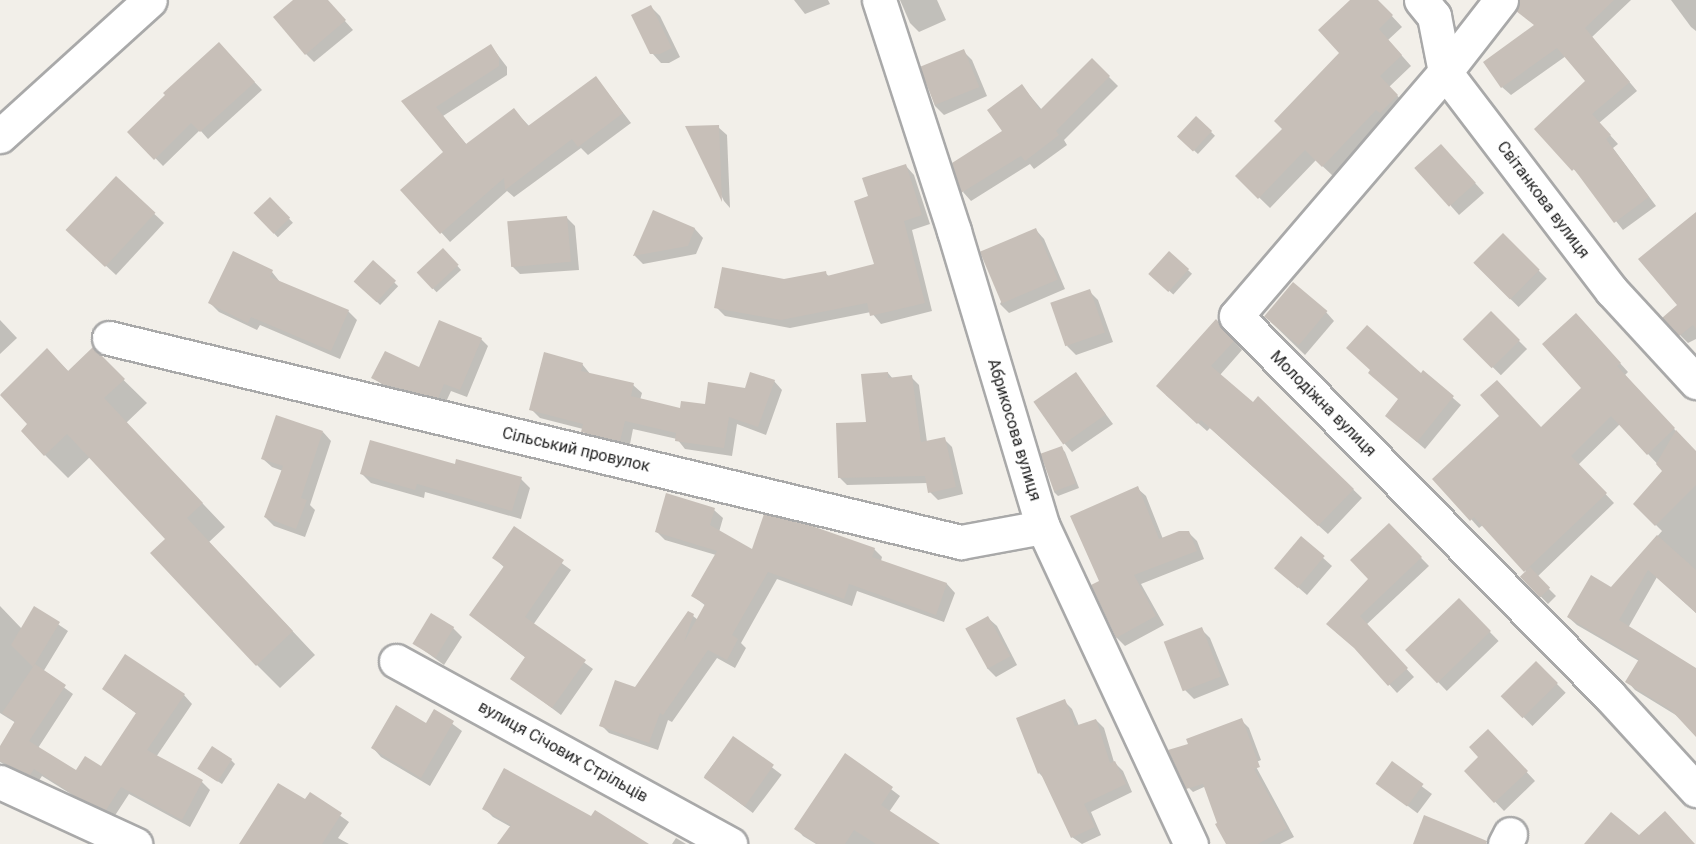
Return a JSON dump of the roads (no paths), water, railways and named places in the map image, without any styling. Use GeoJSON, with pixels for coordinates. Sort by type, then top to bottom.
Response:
{"type":"FeatureCollection","features":[{"type":"Feature","properties":{"kind":"street"},"geometry":{"type":"LineString","coordinates":[[0,136],[150,0]]}},
{"type":"Feature","properties":{"kind":"street","name":"Абрикосова вулиця"},"geometry":{"type":"LineString","coordinates":[[879,0],[954,231],[1043,527],[1191,844]]}},
{"type":"Feature","properties":{"kind":"street","name":"Світанкова вулиця"},"geometry":{"type":"LineString","coordinates":[[1421,0],[1434,16],[1445,72],[1612,291],[1696,382]]}},
{"type":"Feature","properties":{"kind":"street","name":"Молодіжна вулиця"},"geometry":{"type":"LineString","coordinates":[[1501,0],[1445,72],[1236,316],[1609,694],[1696,790]]}},
{"type":"Feature","properties":{"kind":"street","name":"Сільський провулок"},"geometry":{"type":"LineString","coordinates":[[109,338],[961,542],[1043,527]]}},
{"type":"Feature","properties":{"kind":"street","name":"вулиця Січових Стрільців"},"geometry":{"type":"LineString","coordinates":[[396,661],[730,844]]}},
{"type":"Feature","properties":{"kind":"street"},"geometry":{"type":"LineString","coordinates":[[0,782],[135,844]]}}]}
